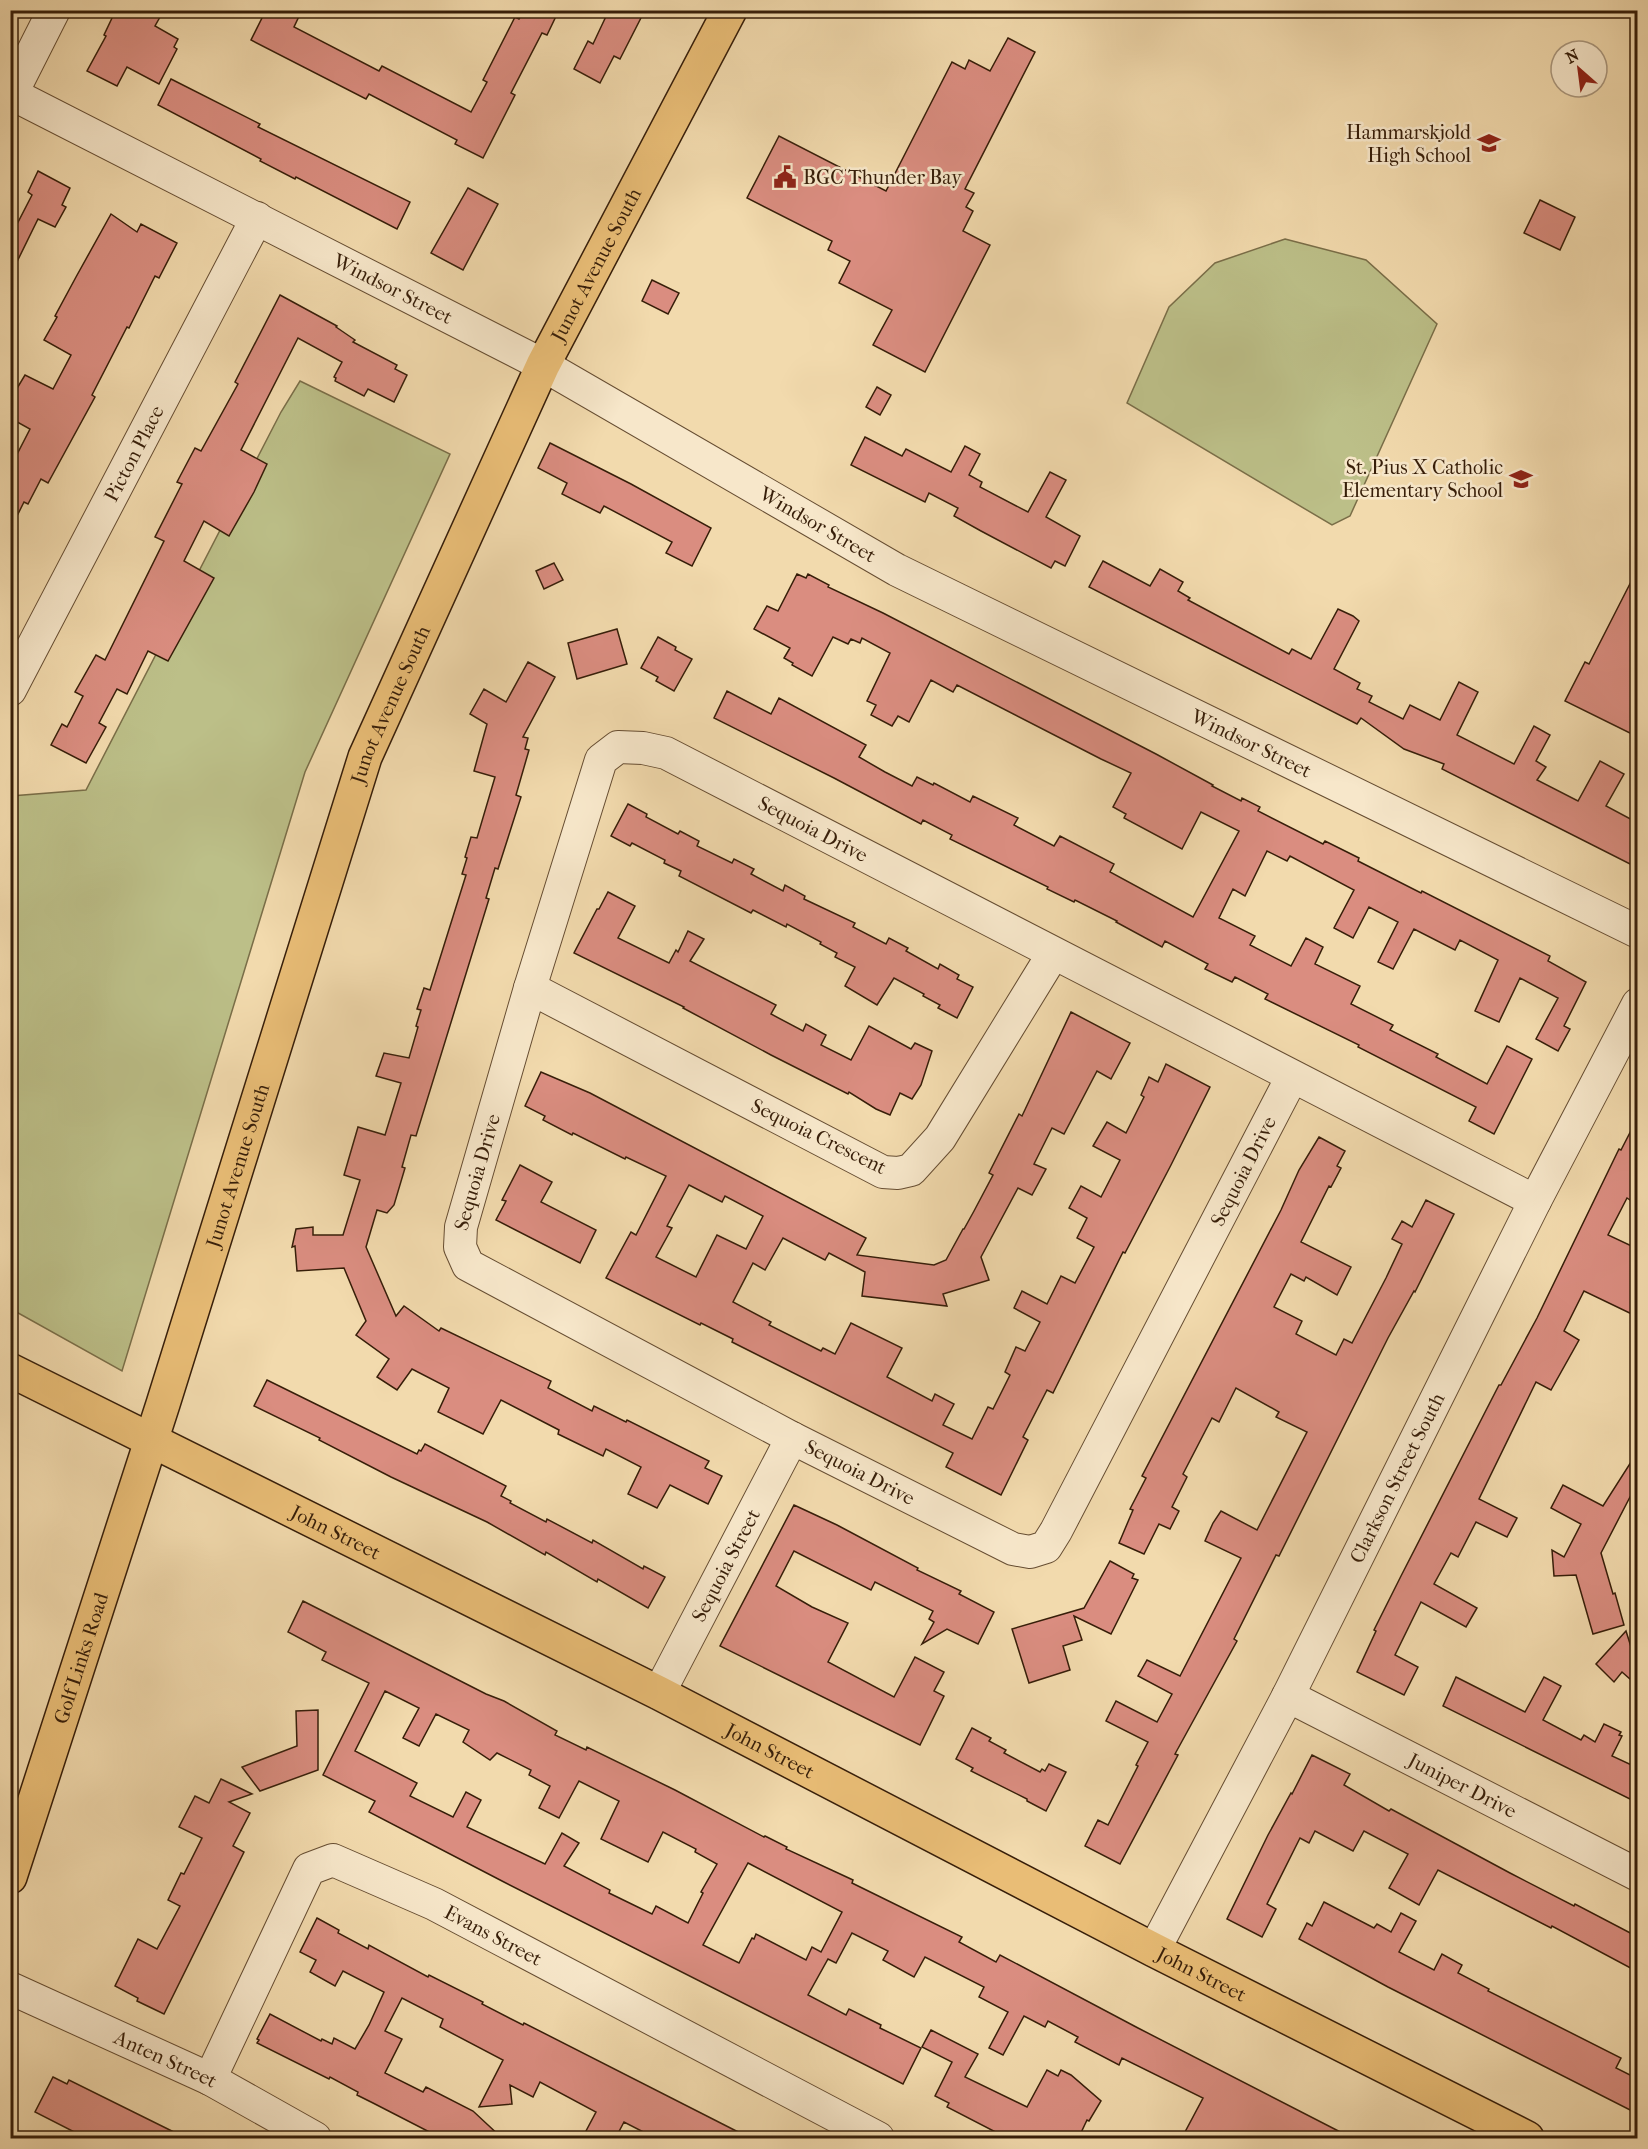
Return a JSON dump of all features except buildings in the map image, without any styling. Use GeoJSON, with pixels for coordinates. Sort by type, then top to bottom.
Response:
{"type":"FeatureCollection","features":[{"type":"Feature","properties":{"kind":"main road","name":"Junot Avenue South"},"geometry":{"type":"LineString","coordinates":[[151,1439],[365,758],[543,365],[729,10]]}},
{"type":"Feature","properties":{"kind":"main road","name":"John Street"},"geometry":{"type":"LineString","coordinates":[[10,1370],[659,1693],[1154,1950],[1527,2139]]}},
{"type":"Feature","properties":{"kind":"main road","name":"Golf Links Road"},"geometry":{"type":"LineString","coordinates":[[10,1877],[151,1439]]}},
{"type":"Feature","properties":{"kind":"street"},"geometry":{"type":"LineString","coordinates":[[11,94],[54,10]]}},
{"type":"Feature","properties":{"kind":"street","name":"Windsor Street"},"geometry":{"type":"LineString","coordinates":[[11,94],[543,365],[897,570],[1638,932]]}},
{"type":"Feature","properties":{"kind":"street","name":"Picton Place"},"geometry":{"type":"LineString","coordinates":[[10,690],[257,218]]}},
{"type":"Feature","properties":{"kind":"street","name":"Sequoia Drive"},"geometry":{"type":"LineString","coordinates":[[1292,1077],[1062,1521],[1046,1547],[1030,1552],[1013,1549],[792,1438],[468,1265],[460,1247],[461,1227],[530,988],[601,760],[618,747],[643,748],[666,753],[1535,1201]]}},
{"type":"Feature","properties":{"kind":"street","name":"Sequoia Crescent"},"geometry":{"type":"LineString","coordinates":[[530,988],[883,1172],[898,1173],[911,1170],[940,1138],[1053,954]]}},
{"type":"Feature","properties":{"kind":"street","name":"Clarkson Street South"},"geometry":{"type":"LineString","coordinates":[[1154,1950],[1288,1696],[1535,1201],[1638,1004]]}},
{"type":"Feature","properties":{"kind":"street","name":"Sequoia Street"},"geometry":{"type":"LineString","coordinates":[[659,1693],[792,1438]]}},
{"type":"Feature","properties":{"kind":"street","name":"Juniper Drive"},"geometry":{"type":"LineString","coordinates":[[1288,1696],[1638,1875]]}},
{"type":"Feature","properties":{"kind":"street","name":"Evans Street"},"geometry":{"type":"LineString","coordinates":[[210,2079],[309,1869],[333,1860],[434,1904],[878,2138]]}},
{"type":"Feature","properties":{"kind":"street","name":"Anten Street"},"geometry":{"type":"LineString","coordinates":[[10,1988],[210,2079],[315,2139]]}},
{"type":"Feature","properties":{"kind":"green space"},"geometry":{"type":"Polygon","coordinates":[[[1285,239],[1366,260],[1437,324],[1350,516],[1332,525],[1127,403],[1169,307],[1215,263],[1285,239]]]}},
{"type":"Feature","properties":{"kind":"green space"},"geometry":{"type":"Polygon","coordinates":[[[300,381],[450,454],[305,772],[122,1371],[11,1309],[11,796],[86,790],[281,412],[300,381]]]}},
{"type":"Feature","properties":{"kind":"place","name":"Hammarskjold High School"},"geometry":{"type":"Point","coordinates":[1489,143]}},
{"type":"Feature","properties":{"kind":"place","name":"BGC Thunder Bay"},"geometry":{"type":"Point","coordinates":[785,177]}},
{"type":"Feature","properties":{"kind":"place","name":"St. Pius X Catholic Elementary School"},"geometry":{"type":"Point","coordinates":[1521,479]}}]}
